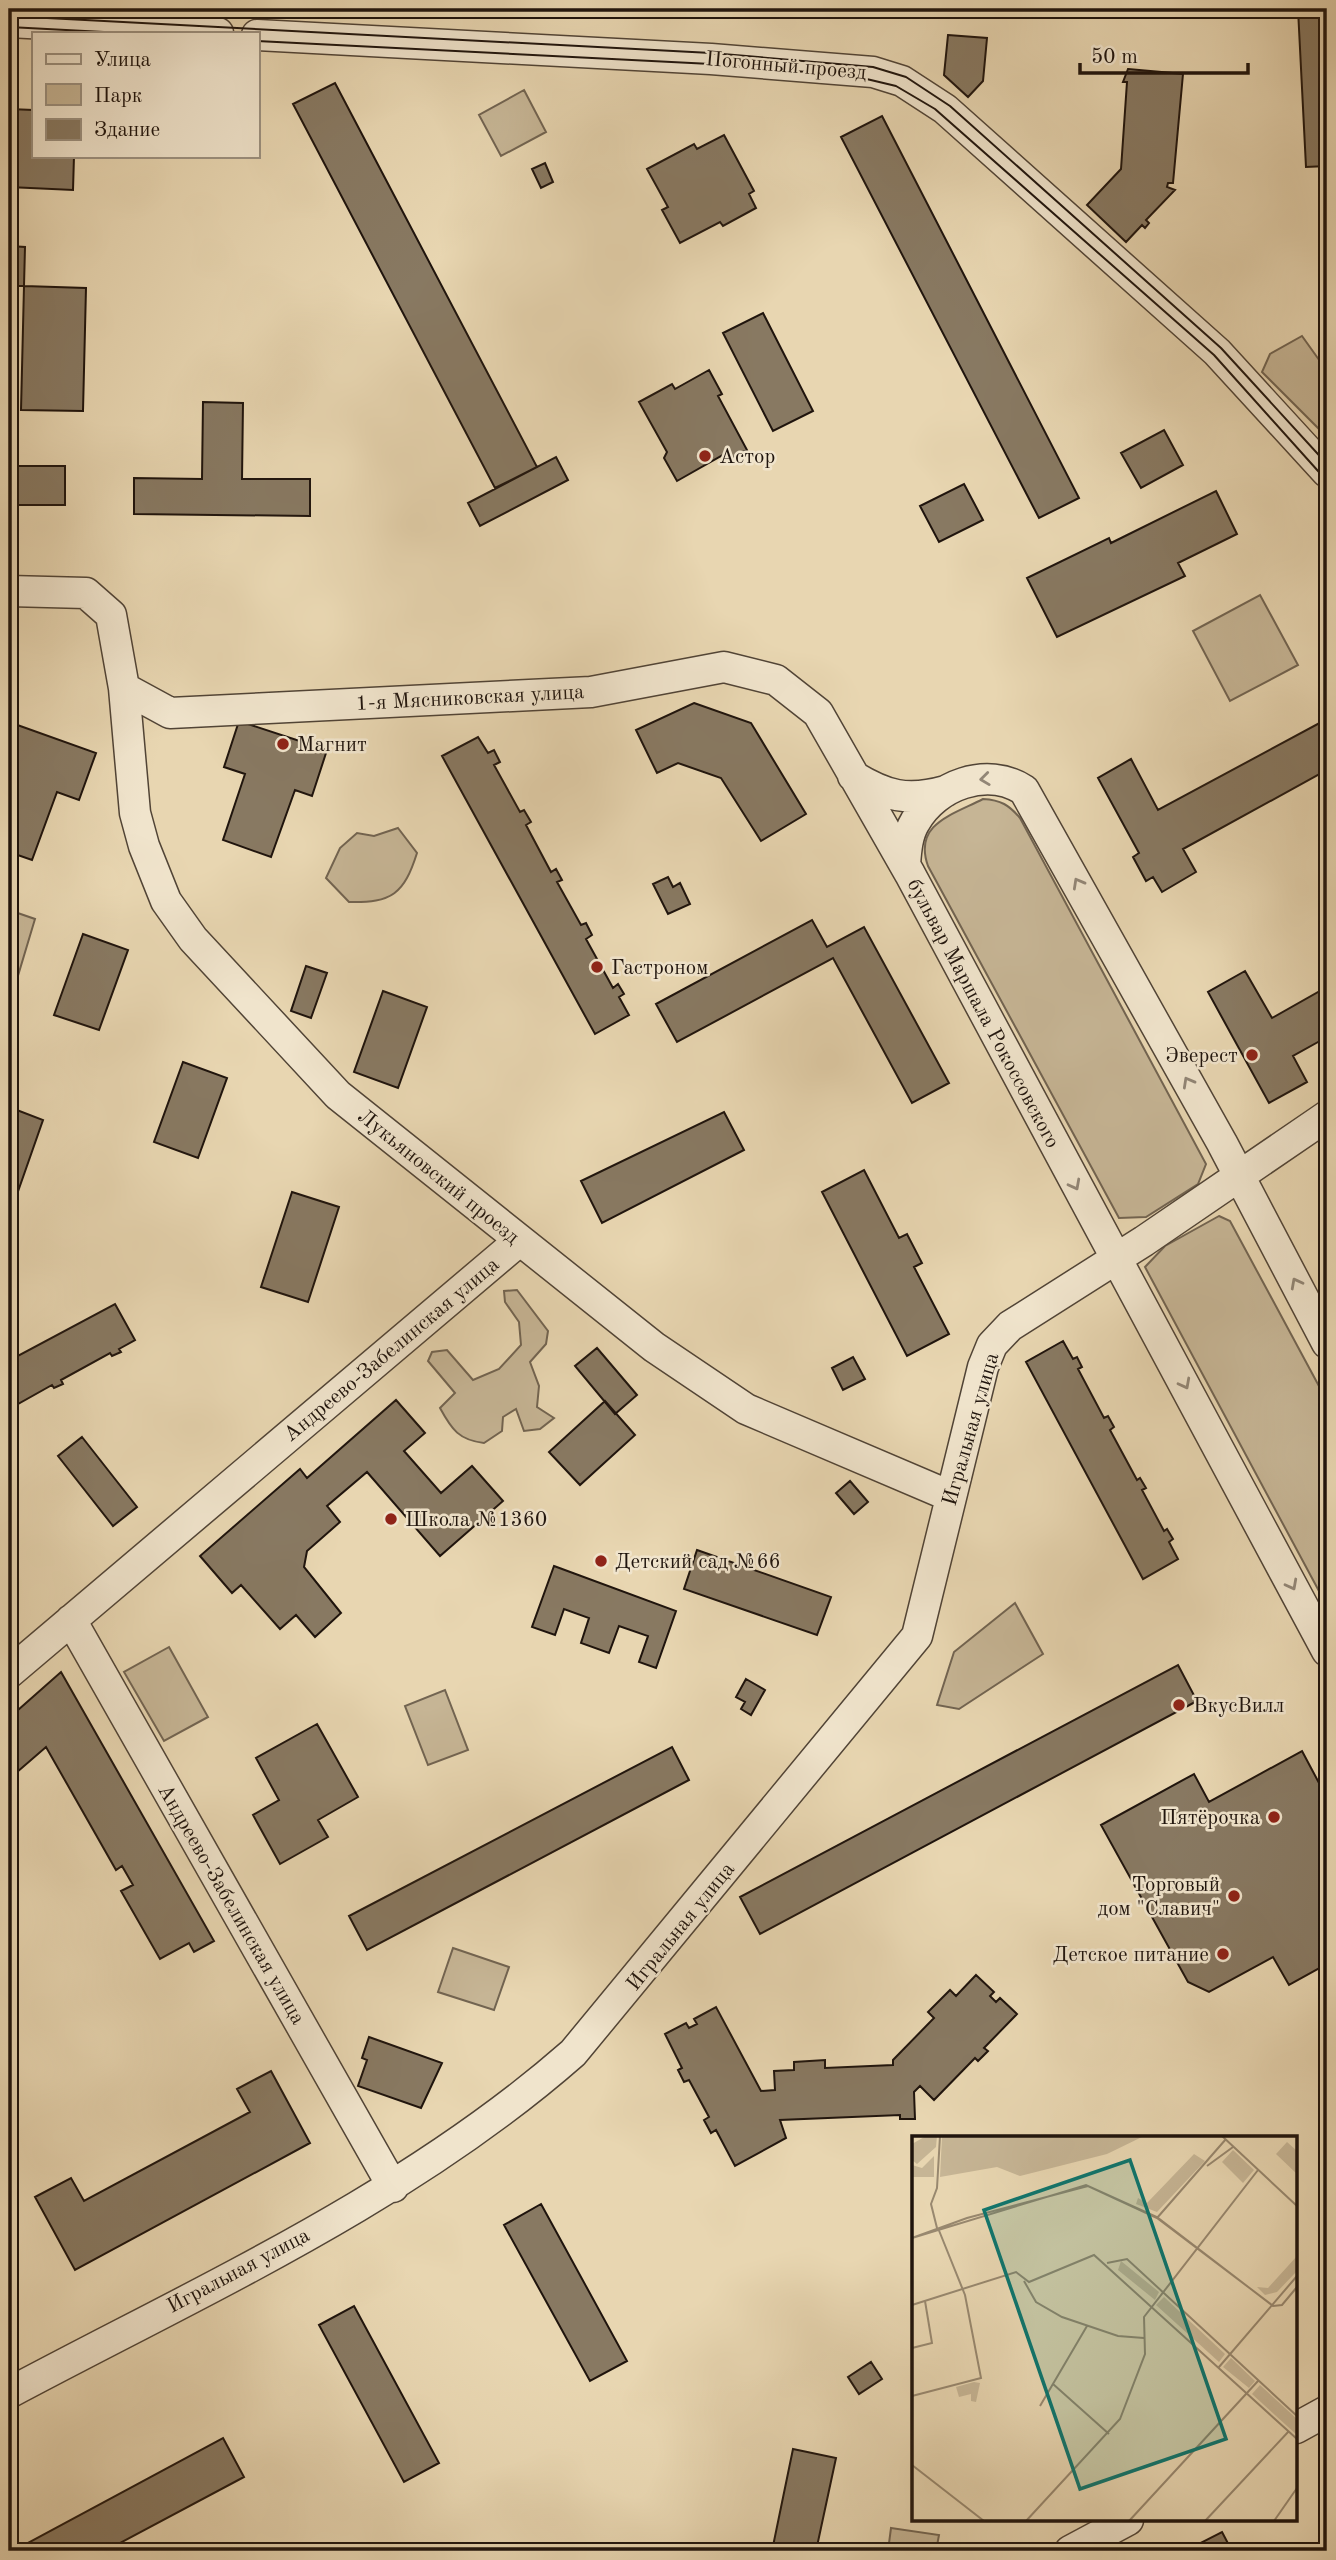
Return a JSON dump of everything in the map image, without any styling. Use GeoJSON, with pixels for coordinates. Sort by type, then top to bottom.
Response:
{"type":"FeatureCollection","features":[{"type":"Feature","properties":{"kind":"street"},"geometry":{"type":"LineString","coordinates":[[9,22],[199,32]]}},
{"type":"Feature","properties":{"kind":"street","name":"Погонный проезд"},"geometry":{"type":"LineString","coordinates":[[259,35],[711,58],[887,75],[920,91],[945,109],[1217,352],[1327,472]]}},
{"type":"Feature","properties":{"kind":"street"},"geometry":{"type":"LineString","coordinates":[[9,591],[86,593],[111,615],[124,688]]}},
{"type":"Feature","properties":{"kind":"street","name":"1-я Мясниковская улица"},"geometry":{"type":"LineString","coordinates":[[124,688],[170,713],[591,692],[724,667],[776,680],[818,713],[905,865]]}},
{"type":"Feature","properties":{"kind":"street","name":"Лукьяновский проезд"},"geometry":{"type":"LineString","coordinates":[[124,688],[139,830],[166,901],[193,939],[338,1095],[654,1347],[746,1409],[950,1496]]}},
{"type":"Feature","properties":{"kind":"street"},"geometry":{"type":"LineString","coordinates":[[853,775],[877,791],[890,795],[907,797],[946,791]]}},
{"type":"Feature","properties":{"kind":"street","name":"бульвар Маршала Рокоссовского"},"geometry":{"type":"LineString","coordinates":[[1327,1343],[1239,1176],[1024,790],[1011,781],[995,777],[968,782],[946,791],[916,820],[906,847],[905,865],[1327,1651]]}},
{"type":"Feature","properties":{"kind":"street"},"geometry":{"type":"LineString","coordinates":[[1115,1258],[1327,1116]]}},
{"type":"Feature","properties":{"kind":"street","name":"Андреево-Забелинская улица"},"geometry":{"type":"LineString","coordinates":[[9,1673],[519,1241]]}},
{"type":"Feature","properties":{"kind":"street","name":"Игральная улица"},"geometry":{"type":"LineString","coordinates":[[9,2393],[393,2187],[520,2100],[587,2040],[916,1636],[983,1367],[992,1345],[1010,1326],[1115,1258]]}},
{"type":"Feature","properties":{"kind":"street","name":"Андреево-Забелинская улица"},"geometry":{"type":"LineString","coordinates":[[71,1620],[393,2187]]}},
{"type":"Feature","properties":{"kind":"street"},"geometry":{"type":"LineString","coordinates":[[1298,2427],[1327,2411]]}},
{"type":"Feature","properties":{"kind":"street"},"geometry":{"type":"LineString","coordinates":[[1070,2551],[1124,2522]]}},
{"type":"Feature","properties":{"kind":"green space"},"geometry":{"type":"Polygon","coordinates":[[[524,90],[546,132],[501,156],[479,115],[524,90]]]}},
{"type":"Feature","properties":{"kind":"green space"},"geometry":{"type":"Polygon","coordinates":[[[1302,336],[1327,371],[1327,437],[1262,372],[1270,354],[1302,336]]]}},
{"type":"Feature","properties":{"kind":"green space"},"geometry":{"type":"Polygon","coordinates":[[[1260,595],[1298,665],[1230,701],[1193,631],[1260,595]]]}},
{"type":"Feature","properties":{"kind":"green space"},"geometry":{"type":"Polygon","coordinates":[[[983,799],[1004,804],[1020,818],[1206,1164],[1198,1184],[1146,1217],[1119,1218],[928,866],[926,840],[931,831],[948,816],[983,799]]]}},
{"type":"Feature","properties":{"kind":"green space"},"geometry":{"type":"Polygon","coordinates":[[[398,828],[417,853],[407,878],[401,887],[386,898],[349,902],[326,878],[340,848],[357,833],[374,836],[398,828]]]}},
{"type":"Feature","properties":{"kind":"green space"},"geometry":{"type":"Polygon","coordinates":[[[9,910],[35,919],[14,989],[9,988],[9,910]]]}},
{"type":"Feature","properties":{"kind":"green space"},"geometry":{"type":"Polygon","coordinates":[[[1219,1216],[1230,1221],[1327,1401],[1327,1606],[1145,1267],[1165,1246],[1219,1216]]]}},
{"type":"Feature","properties":{"kind":"green space"},"geometry":{"type":"Polygon","coordinates":[[[517,1290],[548,1331],[546,1344],[530,1362],[539,1386],[537,1407],[554,1418],[540,1429],[524,1431],[516,1409],[503,1417],[502,1431],[484,1443],[475,1442],[457,1433],[444,1416],[440,1408],[455,1393],[428,1361],[432,1352],[447,1350],[473,1380],[499,1369],[521,1345],[519,1322],[505,1302],[504,1291],[517,1290]]]}},
{"type":"Feature","properties":{"kind":"green space"},"geometry":{"type":"Polygon","coordinates":[[[1015,1603],[1043,1654],[959,1709],[937,1705],[954,1652],[1015,1603]]]}},
{"type":"Feature","properties":{"kind":"green space"},"geometry":{"type":"Polygon","coordinates":[[[169,1647],[208,1717],[164,1741],[124,1672],[169,1647]]]}},
{"type":"Feature","properties":{"kind":"green space"},"geometry":{"type":"Polygon","coordinates":[[[445,1690],[468,1750],[428,1765],[405,1706],[445,1690]]]}},
{"type":"Feature","properties":{"kind":"green space"},"geometry":{"type":"Polygon","coordinates":[[[453,1948],[509,1967],[494,2010],[438,1992],[453,1948]]]}},
{"type":"Feature","properties":{"kind":"green space"},"geometry":{"type":"Polygon","coordinates":[[[891,2528],[939,2535],[936,2551],[888,2551],[891,2528]]]}},
{"type":"Feature","properties":{"kind":"building"},"geometry":{"type":"Polygon","coordinates":[[[1298,9],[1327,9],[1327,166],[1306,167],[1298,9]]]}},
{"type":"Feature","properties":{"kind":"building"},"geometry":{"type":"Polygon","coordinates":[[[948,35],[987,38],[983,81],[968,97],[944,75],[948,35]]]}},
{"type":"Feature","properties":{"kind":"building"},"geometry":{"type":"Polygon","coordinates":[[[1128,69],[1183,74],[1173,183],[1168,183],[1167,187],[1175,190],[1146,220],[1149,223],[1145,228],[1142,225],[1126,242],[1087,205],[1121,169],[1127,82],[1123,82],[1128,69]]]}},
{"type":"Feature","properties":{"kind":"building"},"geometry":{"type":"Polygon","coordinates":[[[335,83],[537,467],[495,488],[293,104],[335,83]]]}},
{"type":"Feature","properties":{"kind":"building"},"geometry":{"type":"Polygon","coordinates":[[[9,109],[32,110],[32,158],[74,158],[73,190],[9,187],[9,109]]]}},
{"type":"Feature","properties":{"kind":"building"},"geometry":{"type":"Polygon","coordinates":[[[882,116],[1079,498],[1039,518],[841,137],[882,116]]]}},
{"type":"Feature","properties":{"kind":"building"},"geometry":{"type":"Polygon","coordinates":[[[724,135],[754,191],[749,194],[756,208],[723,226],[720,222],[680,243],[662,210],[668,207],[647,169],[694,144],[697,149],[724,135]]]}},
{"type":"Feature","properties":{"kind":"building"},"geometry":{"type":"Polygon","coordinates":[[[545,163],[553,182],[541,188],[532,169],[545,163]]]}},
{"type":"Feature","properties":{"kind":"building"},"geometry":{"type":"Polygon","coordinates":[[[9,246],[25,247],[24,286],[9,286],[9,246]]]}},
{"type":"Feature","properties":{"kind":"building"},"geometry":{"type":"Polygon","coordinates":[[[24,286],[86,288],[83,411],[21,410],[24,286]]]}},
{"type":"Feature","properties":{"kind":"building"},"geometry":{"type":"Polygon","coordinates":[[[763,313],[813,411],[773,431],[723,333],[763,313]]]}},
{"type":"Feature","properties":{"kind":"building"},"geometry":{"type":"Polygon","coordinates":[[[709,370],[722,394],[718,396],[747,450],[726,461],[723,455],[677,481],[664,458],[667,452],[639,402],[672,384],[675,389],[709,370]]]}},
{"type":"Feature","properties":{"kind":"building"},"geometry":{"type":"Polygon","coordinates":[[[203,402],[243,403],[242,479],[310,479],[310,516],[134,514],[134,478],[202,479],[203,402]]]}},
{"type":"Feature","properties":{"kind":"building"},"geometry":{"type":"Polygon","coordinates":[[[1164,430],[1183,465],[1141,488],[1121,453],[1164,430]]]}},
{"type":"Feature","properties":{"kind":"building"},"geometry":{"type":"Polygon","coordinates":[[[556,457],[568,480],[480,526],[468,503],[556,457]]]}},
{"type":"Feature","properties":{"kind":"building"},"geometry":{"type":"Polygon","coordinates":[[[9,466],[65,466],[65,505],[9,505],[9,466]]]}},
{"type":"Feature","properties":{"kind":"building"},"geometry":{"type":"Polygon","coordinates":[[[964,484],[983,520],[939,542],[920,506],[964,484]]]}},
{"type":"Feature","properties":{"kind":"building"},"geometry":{"type":"Polygon","coordinates":[[[1216,491],[1237,534],[1178,563],[1185,576],[1057,637],[1027,578],[1109,538],[1111,543],[1216,491]]]}},
{"type":"Feature","properties":{"kind":"building"},"geometry":{"type":"Polygon","coordinates":[[[694,703],[751,723],[806,814],[761,841],[721,778],[678,763],[657,773],[636,730],[694,703]]]}},
{"type":"Feature","properties":{"kind":"building"},"geometry":{"type":"Polygon","coordinates":[[[1327,719],[1327,770],[1183,849],[1196,872],[1162,892],[1153,877],[1146,881],[1133,857],[1139,853],[1098,778],[1131,759],[1158,810],[1327,719]]]}},
{"type":"Feature","properties":{"kind":"building"},"geometry":{"type":"Polygon","coordinates":[[[239,721],[327,750],[312,796],[295,790],[271,857],[223,840],[245,774],[224,767],[239,721]]]}},
{"type":"Feature","properties":{"kind":"building"},"geometry":{"type":"Polygon","coordinates":[[[9,722],[96,753],[79,800],[57,792],[32,860],[9,852],[9,722]]]}},
{"type":"Feature","properties":{"kind":"building"},"geometry":{"type":"Polygon","coordinates":[[[478,737],[488,753],[494,750],[500,762],[494,765],[520,812],[524,810],[531,822],[526,825],[551,872],[556,869],[562,880],[557,882],[581,925],[586,923],[592,935],[586,939],[613,988],[618,984],[624,994],[619,997],[629,1015],[595,1034],[442,756],[478,737]]]}},
{"type":"Feature","properties":{"kind":"building"},"geometry":{"type":"Polygon","coordinates":[[[668,877],[673,887],[680,883],[690,904],[668,914],[653,884],[668,877]]]}},
{"type":"Feature","properties":{"kind":"building"},"geometry":{"type":"Polygon","coordinates":[[[812,920],[827,947],[864,927],[949,1083],[912,1103],[833,958],[677,1042],[656,1004],[812,920]]]}},
{"type":"Feature","properties":{"kind":"building"},"geometry":{"type":"Polygon","coordinates":[[[83,934],[128,950],[99,1030],[54,1015],[83,934]]]}},
{"type":"Feature","properties":{"kind":"building"},"geometry":{"type":"Polygon","coordinates":[[[306,966],[327,973],[311,1018],[291,1011],[306,966]]]}},
{"type":"Feature","properties":{"kind":"building"},"geometry":{"type":"Polygon","coordinates":[[[1245,971],[1272,1018],[1327,987],[1327,1037],[1293,1056],[1307,1082],[1269,1103],[1208,992],[1245,971]]]}},
{"type":"Feature","properties":{"kind":"building"},"geometry":{"type":"Polygon","coordinates":[[[383,991],[427,1007],[398,1088],[354,1072],[383,991]]]}},
{"type":"Feature","properties":{"kind":"building"},"geometry":{"type":"Polygon","coordinates":[[[183,1062],[227,1078],[198,1158],[154,1142],[183,1062]]]}},
{"type":"Feature","properties":{"kind":"building"},"geometry":{"type":"Polygon","coordinates":[[[9,1107],[43,1120],[15,1200],[9,1198],[9,1107]]]}},
{"type":"Feature","properties":{"kind":"building"},"geometry":{"type":"Polygon","coordinates":[[[724,1112],[744,1150],[602,1223],[581,1181],[724,1112]]]}},
{"type":"Feature","properties":{"kind":"building"},"geometry":{"type":"Polygon","coordinates":[[[864,1170],[899,1238],[907,1234],[922,1263],[914,1267],[949,1334],[907,1356],[822,1192],[864,1170]]]}},
{"type":"Feature","properties":{"kind":"building"},"geometry":{"type":"Polygon","coordinates":[[[292,1192],[339,1207],[308,1302],[261,1287],[292,1192]]]}},
{"type":"Feature","properties":{"kind":"building"},"geometry":{"type":"Polygon","coordinates":[[[115,1304],[135,1340],[119,1349],[121,1352],[112,1356],[110,1353],[61,1380],[63,1384],[54,1388],[52,1385],[9,1409],[9,1348],[16,1357],[115,1304]]]}},
{"type":"Feature","properties":{"kind":"building"},"geometry":{"type":"Polygon","coordinates":[[[1063,1341],[1073,1359],[1077,1357],[1082,1367],[1078,1369],[1104,1418],[1108,1416],[1114,1427],[1110,1430],[1137,1480],[1140,1478],[1146,1488],[1142,1490],[1164,1531],[1167,1529],[1173,1539],[1169,1542],[1178,1559],[1143,1579],[1026,1362],[1063,1341]]]}},
{"type":"Feature","properties":{"kind":"building"},"geometry":{"type":"Polygon","coordinates":[[[597,1348],[637,1395],[615,1414],[575,1366],[597,1348]]]}},
{"type":"Feature","properties":{"kind":"building"},"geometry":{"type":"Polygon","coordinates":[[[853,1357],[865,1379],[843,1390],[832,1368],[853,1357]]]}},
{"type":"Feature","properties":{"kind":"building"},"geometry":{"type":"Polygon","coordinates":[[[396,1400],[425,1433],[404,1451],[441,1493],[472,1466],[503,1501],[440,1556],[367,1472],[327,1506],[340,1522],[307,1551],[304,1567],[341,1613],[315,1637],[296,1615],[280,1629],[241,1585],[232,1593],[200,1556],[300,1469],[307,1478],[396,1400]]]}},
{"type":"Feature","properties":{"kind":"building"},"geometry":{"type":"Polygon","coordinates":[[[605,1401],[635,1435],[580,1485],[549,1452],[605,1401]]]}},
{"type":"Feature","properties":{"kind":"building"},"geometry":{"type":"Polygon","coordinates":[[[82,1437],[137,1507],[113,1526],[58,1456],[82,1437]]]}},
{"type":"Feature","properties":{"kind":"building"},"geometry":{"type":"Polygon","coordinates":[[[850,1481],[868,1502],[854,1514],[836,1493],[850,1481]]]}},
{"type":"Feature","properties":{"kind":"building"},"geometry":{"type":"Polygon","coordinates":[[[697,1550],[831,1597],[817,1635],[684,1589],[697,1550]]]}},
{"type":"Feature","properties":{"kind":"building"},"geometry":{"type":"Polygon","coordinates":[[[554,1566],[676,1611],[656,1668],[639,1662],[648,1636],[619,1626],[609,1653],[581,1643],[589,1618],[564,1609],[555,1635],[532,1627],[554,1566]]]}},
{"type":"Feature","properties":{"kind":"building"},"geometry":{"type":"Polygon","coordinates":[[[1178,1665],[1197,1701],[760,1934],[740,1897],[1178,1665]]]}},
{"type":"Feature","properties":{"kind":"building"},"geometry":{"type":"Polygon","coordinates":[[[61,1672],[214,1941],[194,1952],[189,1943],[160,1959],[121,1891],[133,1885],[122,1866],[116,1870],[46,1747],[9,1779],[9,1718],[61,1672]]]}},
{"type":"Feature","properties":{"kind":"building"},"geometry":{"type":"Polygon","coordinates":[[[746,1679],[765,1690],[751,1715],[741,1709],[745,1702],[736,1697],[746,1679]]]}},
{"type":"Feature","properties":{"kind":"building"},"geometry":{"type":"Polygon","coordinates":[[[317,1724],[358,1797],[318,1820],[328,1837],[280,1864],[253,1815],[279,1800],[256,1758],[317,1724]]]}},
{"type":"Feature","properties":{"kind":"building"},"geometry":{"type":"Polygon","coordinates":[[[672,1747],[689,1780],[367,1950],[349,1916],[672,1747]]]}},
{"type":"Feature","properties":{"kind":"building","name":"Торговый дом \"Славич\""},"geometry":{"type":"Polygon","coordinates":[[[1302,1751],[1327,1798],[1327,1964],[1289,1985],[1273,1957],[1209,1992],[1188,1982],[1101,1825],[1194,1774],[1209,1802],[1302,1751]]]}},
{"type":"Feature","properties":{"kind":"building"},"geometry":{"type":"Polygon","coordinates":[[[976,1975],[994,1992],[990,1996],[996,2002],[1000,1998],[1017,2014],[984,2048],[988,2051],[978,2061],[975,2058],[934,2100],[920,2086],[914,2092],[915,2119],[900,2119],[900,2115],[780,2120],[786,2138],[735,2166],[716,2130],[711,2133],[704,2120],[709,2117],[689,2080],[684,2082],[678,2070],[682,2068],[665,2034],[686,2023],[689,2028],[697,2024],[694,2019],[716,2007],[761,2091],[775,2090],[774,2071],[794,2070],[794,2062],[825,2060],[825,2068],[893,2065],[893,2060],[934,2018],[928,2012],[950,1990],[956,1996],[976,1975]]]}},
{"type":"Feature","properties":{"kind":"building"},"geometry":{"type":"Polygon","coordinates":[[[369,2037],[442,2063],[421,2108],[358,2086],[367,2060],[362,2058],[369,2037]]]}},
{"type":"Feature","properties":{"kind":"building"},"geometry":{"type":"Polygon","coordinates":[[[271,2071],[310,2143],[75,2270],[35,2197],[71,2178],[84,2201],[250,2112],[237,2089],[271,2071]]]}},
{"type":"Feature","properties":{"kind":"building"},"geometry":{"type":"Polygon","coordinates":[[[541,2204],[627,2361],[590,2381],[504,2225],[541,2204]]]}},
{"type":"Feature","properties":{"kind":"building"},"geometry":{"type":"Polygon","coordinates":[[[354,2306],[439,2463],[404,2482],[319,2325],[354,2306]]]}},
{"type":"Feature","properties":{"kind":"building"},"geometry":{"type":"Polygon","coordinates":[[[871,2362],[882,2379],[859,2394],[848,2377],[871,2362]]]}},
{"type":"Feature","properties":{"kind":"building"},"geometry":{"type":"Polygon","coordinates":[[[223,2438],[244,2477],[105,2551],[13,2551],[223,2438]]]}},
{"type":"Feature","properties":{"kind":"building"},"geometry":{"type":"Polygon","coordinates":[[[793,2449],[836,2458],[816,2551],[772,2551],[793,2449]]]}},
{"type":"Feature","properties":{"kind":"building"},"geometry":{"type":"Polygon","coordinates":[[[1222,2532],[1232,2551],[1185,2551],[1222,2532]]]}},
{"type":"Feature","properties":{"kind":"tram line"},"geometry":{"type":"LineString","coordinates":[[9,16],[711,53],[873,67],[906,77],[950,106],[1221,348],[1327,464]]}},
{"type":"Feature","properties":{"kind":"tram line"},"geometry":{"type":"LineString","coordinates":[[9,27],[104,32]]}},
{"type":"Feature","properties":{"kind":"tram line"},"geometry":{"type":"LineString","coordinates":[[259,41],[711,64],[854,76],[896,86],[935,109],[1214,355],[1327,481]]}},
{"type":"Feature","properties":{"kind":"place","name":"Астор"},"geometry":{"type":"Point","coordinates":[705,456]}},
{"type":"Feature","properties":{"kind":"place","name":"Магнит"},"geometry":{"type":"Point","coordinates":[283,744]}},
{"type":"Feature","properties":{"kind":"place","name":"Гастроном"},"geometry":{"type":"Point","coordinates":[597,967]}},
{"type":"Feature","properties":{"kind":"place","name":"Эверест"},"geometry":{"type":"Point","coordinates":[1252,1055]}},
{"type":"Feature","properties":{"kind":"place","name":"Школа №1360"},"geometry":{"type":"Point","coordinates":[391,1519]}},
{"type":"Feature","properties":{"kind":"place","name":"Детский сад №66"},"geometry":{"type":"Point","coordinates":[601,1561]}},
{"type":"Feature","properties":{"kind":"place","name":"ВкусВилл"},"geometry":{"type":"Point","coordinates":[1179,1705]}},
{"type":"Feature","properties":{"kind":"place","name":"Пятёрочка"},"geometry":{"type":"Point","coordinates":[1274,1817]}},
{"type":"Feature","properties":{"kind":"place","name":"Торговый дом \"Славич\""},"geometry":{"type":"Point","coordinates":[1234,1896]}},
{"type":"Feature","properties":{"kind":"place","name":"Детское питание"},"geometry":{"type":"Point","coordinates":[1223,1954]}}]}
